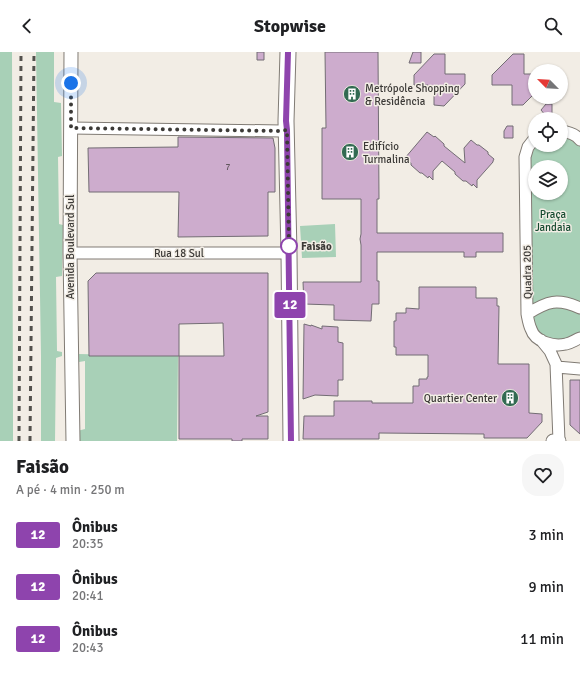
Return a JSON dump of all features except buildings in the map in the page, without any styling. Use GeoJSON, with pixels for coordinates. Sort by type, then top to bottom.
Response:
{"type":"FeatureCollection","features":[{"type":"Feature","properties":{"kind":"main road"},"geometry":{"type":"LineString","coordinates":[[288,52],[286,121],[291,441]]}},
{"type":"Feature","properties":{"kind":"street","name":"Avenida Boulevard Sul"},"geometry":{"type":"LineString","coordinates":[[71,52],[70,253],[73,441]]}},
{"type":"Feature","properties":{"kind":"street"},"geometry":{"type":"LineString","coordinates":[[71,128],[287,130]]}},
{"type":"Feature","properties":{"kind":"street"},"geometry":{"type":"LineString","coordinates":[[568,133],[577,136],[580,140]]}},
{"type":"Feature","properties":{"kind":"street","name":"Quadra 205"},"geometry":{"type":"LineString","coordinates":[[528,147],[525,157],[528,314],[531,331],[550,351],[556,366],[559,441]]}},
{"type":"Feature","properties":{"kind":"street","name":"Rua 18 Sul"},"geometry":{"type":"LineString","coordinates":[[70,253],[289,253]]}},
{"type":"Feature","properties":{"kind":"street","name":"Quadra 205"},"geometry":{"type":"LineString","coordinates":[[528,314],[540,306],[549,303],[559,302],[580,308]]}},
{"type":"Feature","properties":{"kind":"street"},"geometry":{"type":"LineString","coordinates":[[541,340],[551,344],[564,344],[580,338]]}},
{"type":"Feature","properties":{"kind":"street"},"geometry":{"type":"LineString","coordinates":[[568,343],[556,366],[580,369]]}},
{"type":"Feature","properties":{"kind":"street"},"geometry":{"type":"LineString","coordinates":[[553,441],[559,441]]}},
{"type":"Feature","properties":{"kind":"green space"},"geometry":{"type":"Polygon","coordinates":[[[0,52],[12,52],[13,441],[0,441],[0,52]]]}},
{"type":"Feature","properties":{"kind":"green space"},"geometry":{"type":"Polygon","coordinates":[[[36,52],[54,52],[54,102],[61,103],[62,156],[58,157],[59,224],[63,225],[62,276],[56,277],[57,351],[62,352],[62,356],[56,358],[55,441],[41,441],[36,52]]]}},
{"type":"Feature","properties":{"kind":"green space","name":"Praça Jandaia"},"geometry":{"type":"Polygon","coordinates":[[[568,134],[580,140],[580,338],[564,344],[531,331],[529,200],[568,200],[568,160],[528,160],[528,152],[568,152],[568,134]]]}},
{"type":"Feature","properties":{"kind":"green space"},"geometry":{"type":"Polygon","coordinates":[[[335,224],[336,257],[302,258],[300,226],[335,224]]]}},
{"type":"Feature","properties":{"kind":"green space"},"geometry":{"type":"Polygon","coordinates":[[[78,354],[178,356],[177,441],[77,441],[77,431],[85,429],[85,361],[79,362],[78,354]]]}},
{"type":"Feature","properties":{"kind":"railway"},"geometry":{"type":"LineString","coordinates":[[19,441],[21,52]]}},
{"type":"Feature","properties":{"kind":"railway"},"geometry":{"type":"LineString","coordinates":[[30,441],[34,52]]}},
{"type":"Feature","properties":{"kind":"bus line","name":"12"},"geometry":{"type":"LineString","coordinates":[[288,52],[286,121],[291,441]]}},
{"type":"Feature","properties":{"kind":"place","name":"Metrópole Shopping & Residência"},"geometry":{"type":"Point","coordinates":[352,94]}},
{"type":"Feature","properties":{"kind":"place","name":"Edifício Turmalina"},"geometry":{"type":"Point","coordinates":[350,152]}},
{"type":"Feature","properties":{"kind":"place","name":"Faisão"},"geometry":{"type":"Point","coordinates":[289,246]}},
{"type":"Feature","properties":{"kind":"place","name":"Quartier Center"},"geometry":{"type":"Point","coordinates":[510,398]}},
{"type":"Feature","properties":{"kind":"route"},"geometry":{"type":"LineString","coordinates":[[71,83],[71,128],[287,130],[289,246]]}}]}
